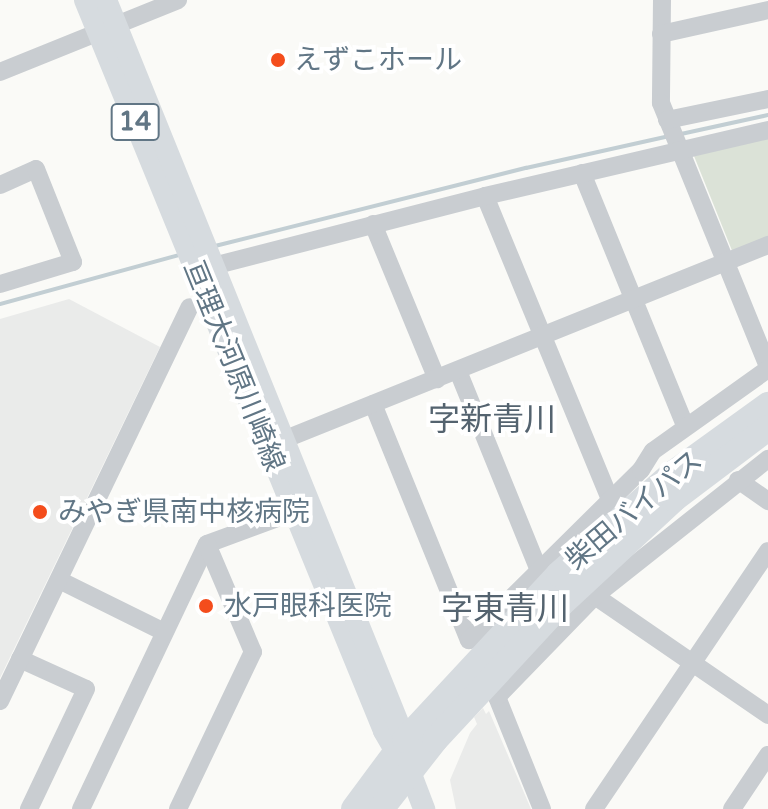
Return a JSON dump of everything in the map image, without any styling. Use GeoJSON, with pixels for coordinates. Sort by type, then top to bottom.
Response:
{"type":"FeatureCollection","features":[{"type":"Feature","properties":{"kind":"highway","name":"柴田バイパス"},"geometry":{"type":"LineString","coordinates":[[354,809],[559,574],[671,475],[768,405]]}},
{"type":"Feature","properties":{"kind":"highway","name":"柴田バイパス"},"geometry":{"type":"LineString","coordinates":[[381,809],[403,756],[435,740],[561,604],[674,499],[768,428]]}},
{"type":"Feature","properties":{"kind":"main road","name":"亘理大河原川崎線"},"geometry":{"type":"LineString","coordinates":[[85,0],[107,29],[424,809]]}},
{"type":"Feature","properties":{"kind":"main road","name":"亘理大河原川崎線"},"geometry":{"type":"LineString","coordinates":[[106,0],[107,29]]}},
{"type":"Feature","properties":{"kind":"main road","name":"亘理大河原川崎線"},"geometry":{"type":"LineString","coordinates":[[276,443],[294,512],[403,756]]}},
{"type":"Feature","properties":{"kind":"street"},"geometry":{"type":"LineString","coordinates":[[0,72],[178,0]]}},
{"type":"Feature","properties":{"kind":"street"},"geometry":{"type":"LineString","coordinates":[[373,404],[469,640],[538,568],[611,501],[641,470],[653,451],[768,368],[661,103],[662,0]]}},
{"type":"Feature","properties":{"kind":"street"},"geometry":{"type":"LineString","coordinates":[[661,34],[768,10]]}},
{"type":"Feature","properties":{"kind":"street"},"geometry":{"type":"LineString","coordinates":[[200,252],[373,224],[582,173],[768,99]]}},
{"type":"Feature","properties":{"kind":"street"},"geometry":{"type":"LineString","coordinates":[[672,135],[768,130]]}},
{"type":"Feature","properties":{"kind":"street"},"geometry":{"type":"LineString","coordinates":[[0,284],[73,262],[36,169],[1,180]]}},
{"type":"Feature","properties":{"kind":"street"},"geometry":{"type":"LineString","coordinates":[[582,173],[685,426]]}},
{"type":"Feature","properties":{"kind":"street"},"geometry":{"type":"LineString","coordinates":[[485,196],[611,501]]}},
{"type":"Feature","properties":{"kind":"street"},"geometry":{"type":"LineString","coordinates":[[373,224],[437,379]]}},
{"type":"Feature","properties":{"kind":"street"},"geometry":{"type":"LineString","coordinates":[[276,443],[768,245]]}},
{"type":"Feature","properties":{"kind":"street"},"geometry":{"type":"LineString","coordinates":[[0,701],[190,307]]}},
{"type":"Feature","properties":{"kind":"street"},"geometry":{"type":"LineString","coordinates":[[458,371],[538,568]]}},
{"type":"Feature","properties":{"kind":"street"},"geometry":{"type":"LineString","coordinates":[[542,809],[497,697],[595,596],[768,459]]}},
{"type":"Feature","properties":{"kind":"street"},"geometry":{"type":"LineString","coordinates":[[738,480],[768,501]]}},
{"type":"Feature","properties":{"kind":"street"},"geometry":{"type":"LineString","coordinates":[[81,809],[207,544],[294,512]]}},
{"type":"Feature","properties":{"kind":"street"},"geometry":{"type":"LineString","coordinates":[[178,809],[253,652],[207,544]]}},
{"type":"Feature","properties":{"kind":"street"},"geometry":{"type":"LineString","coordinates":[[594,809],[768,551]]}},
{"type":"Feature","properties":{"kind":"street"},"geometry":{"type":"LineString","coordinates":[[59,580],[164,632]]}},
{"type":"Feature","properties":{"kind":"street"},"geometry":{"type":"LineString","coordinates":[[595,596],[768,715]]}},
{"type":"Feature","properties":{"kind":"street"},"geometry":{"type":"LineString","coordinates":[[20,659],[86,689],[29,809]]}},
{"type":"Feature","properties":{"kind":"street"},"geometry":{"type":"LineString","coordinates":[[732,809],[768,755]]}},
{"type":"Feature","properties":{"kind":"shaded area"},"geometry":{"type":"Polygon","coordinates":[[[768,138],[768,239],[733,253],[694,156],[768,138]]]}},
{"type":"Feature","properties":{"kind":"shaded area","name":"みやぎ県南中核病院"},"geometry":{"type":"Polygon","coordinates":[[[69,299],[160,347],[0,678],[0,319],[69,299]]]}},
{"type":"Feature","properties":{"kind":"shaded area"},"geometry":{"type":"Polygon","coordinates":[[[483,708],[486,714],[489,711],[531,809],[456,809],[450,780],[477,724],[474,717],[483,708]]]}},
{"type":"Feature","properties":{"kind":"waterway"},"geometry":{"type":"LineString","coordinates":[[681,134],[768,115]]}},
{"type":"Feature","properties":{"kind":"waterway"},"geometry":{"type":"LineString","coordinates":[[215,246],[526,168],[669,136]]}},
{"type":"Feature","properties":{"kind":"waterway"},"geometry":{"type":"LineString","coordinates":[[0,304],[183,254]]}},
{"type":"Feature","properties":{"kind":"place","name":"えずこホール"},"geometry":{"type":"Point","coordinates":[278,60]}},
{"type":"Feature","properties":{"kind":"place","name":"みやぎ県南中核病院"},"geometry":{"type":"Point","coordinates":[40,512]}},
{"type":"Feature","properties":{"kind":"place","name":"水戸眼科医院"},"geometry":{"type":"Point","coordinates":[206,606]}},
{"type":"Feature","properties":{"kind":"district","name":"字新青川"},"geometry":{"type":"Point","coordinates":[492,420]}},
{"type":"Feature","properties":{"kind":"district","name":"字東青川"},"geometry":{"type":"Point","coordinates":[505,609]}}]}
